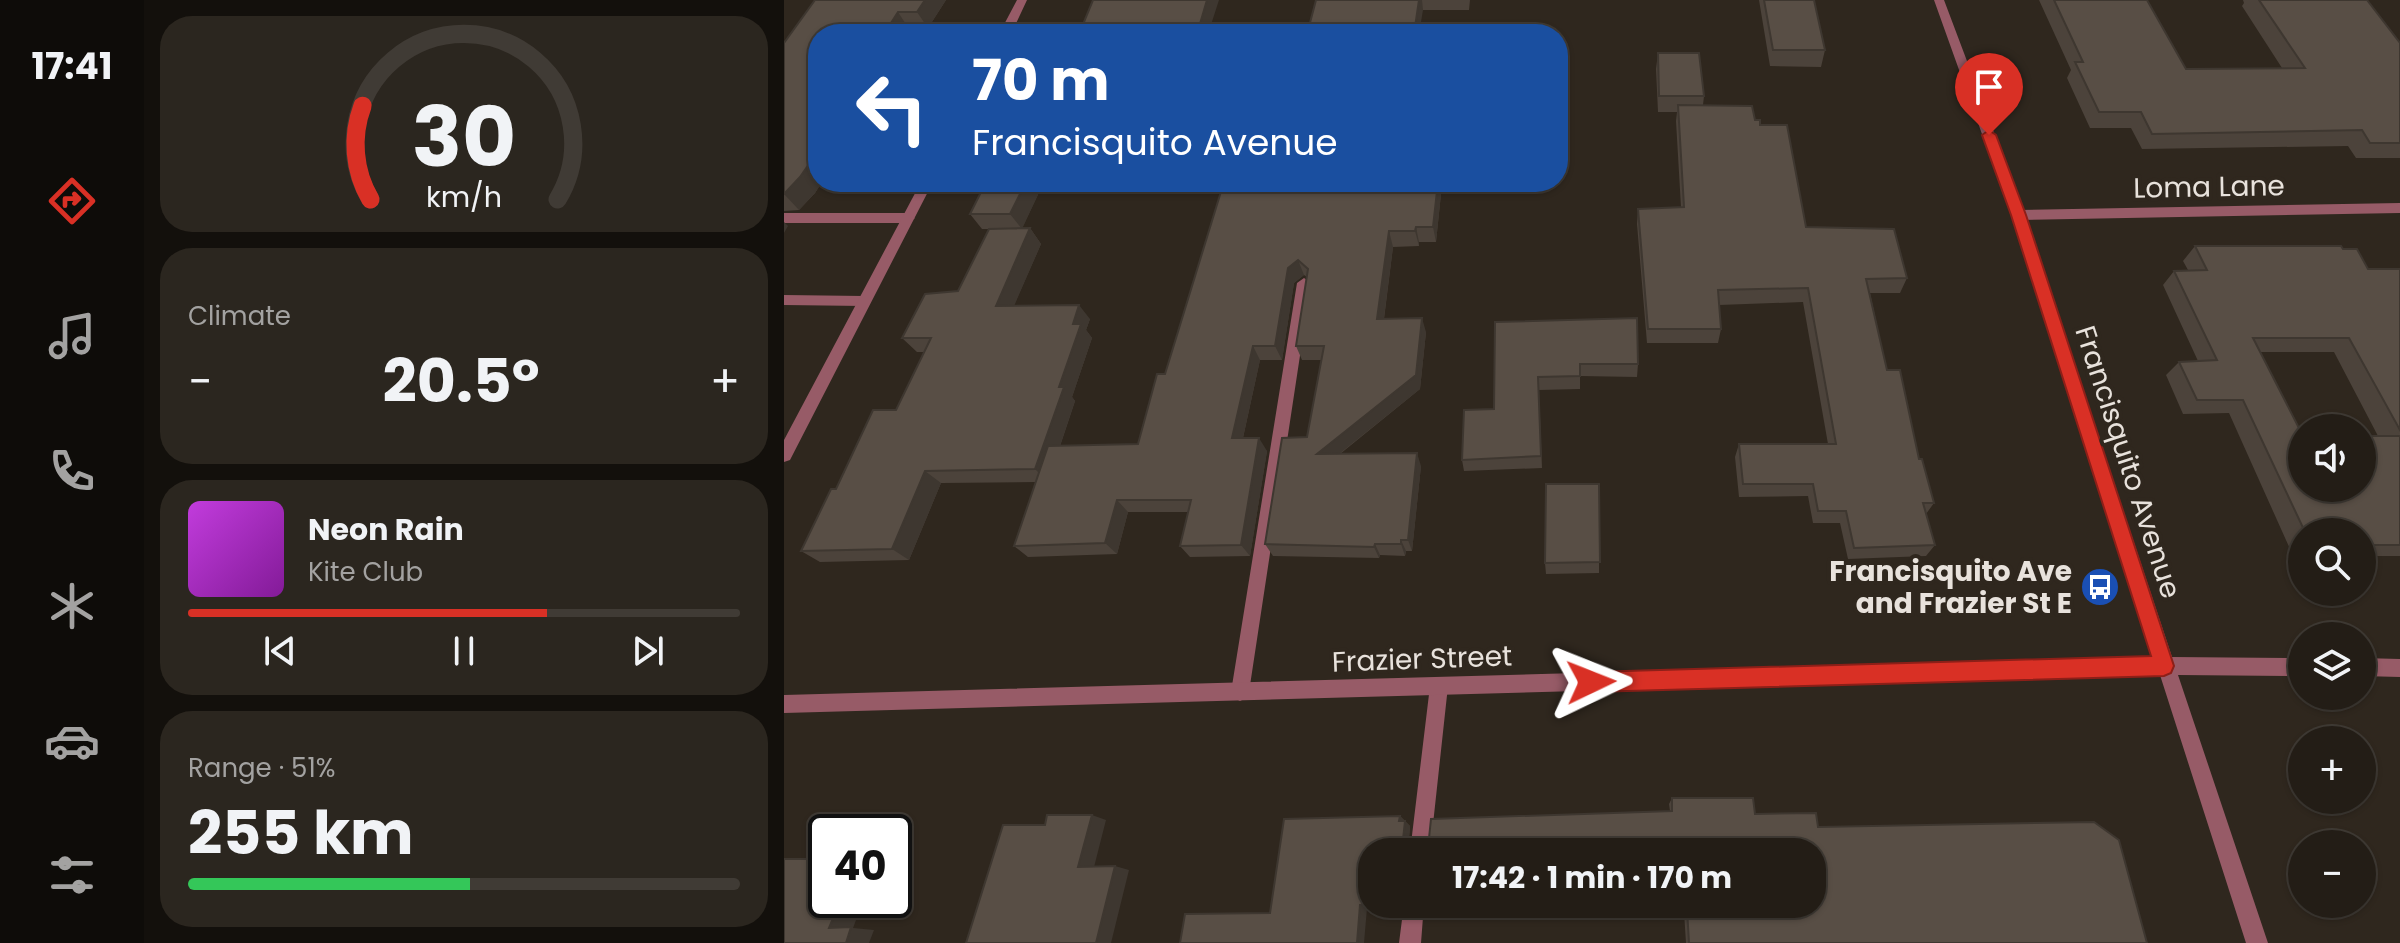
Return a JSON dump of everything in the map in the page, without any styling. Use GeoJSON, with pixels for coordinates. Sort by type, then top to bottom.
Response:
{"type":"FeatureCollection","features":[{"type":"Feature","properties":{"kind":"street"},"geometry":{"type":"LineString","coordinates":[[1010,24],[1022,0]]}},
{"type":"Feature","properties":{"kind":"street","name":"Francisquito Avenue"},"geometry":{"type":"LineString","coordinates":[[1939,0],[2018,215],[2257,943]]}},
{"type":"Feature","properties":{"kind":"street"},"geometry":{"type":"LineString","coordinates":[[784,455],[922,192]]}},
{"type":"Feature","properties":{"kind":"street","name":"Loma Lane"},"geometry":{"type":"LineString","coordinates":[[2018,215],[2400,208]]}},
{"type":"Feature","properties":{"kind":"street"},"geometry":{"type":"LineString","coordinates":[[784,218],[908,218]]}},
{"type":"Feature","properties":{"kind":"street"},"geometry":{"type":"LineString","coordinates":[[1240,692],[1304,283]]}},
{"type":"Feature","properties":{"kind":"street"},"geometry":{"type":"LineString","coordinates":[[784,300],[864,301]]}},
{"type":"Feature","properties":{"kind":"street","name":"Frazier Street"},"geometry":{"type":"LineString","coordinates":[[784,704],[2164,666],[2288,667]]}},
{"type":"Feature","properties":{"kind":"street"},"geometry":{"type":"LineString","coordinates":[[2376,667],[2400,668]]}},
{"type":"Feature","properties":{"kind":"street"},"geometry":{"type":"LineString","coordinates":[[1422,838],[1439,686]]}},
{"type":"Feature","properties":{"kind":"street"},"geometry":{"type":"LineString","coordinates":[[1410,943],[1413,918]]}},
{"type":"Feature","properties":{"kind":"building"},"geometry":{"type":"Polygon","coordinates":[[[815,0],[925,0],[917,12],[898,12],[890,24],[808,24],[808,165],[784,194],[784,43],[815,0]]]}},
{"type":"Feature","properties":{"kind":"building"},"geometry":{"type":"Polygon","coordinates":[[[1093,0],[1207,0],[1200,24],[1083,24],[1093,0]]]}},
{"type":"Feature","properties":{"kind":"building"},"geometry":{"type":"Polygon","coordinates":[[[1316,0],[1419,0],[1415,24],[1310,24],[1316,0]]]}},
{"type":"Feature","properties":{"kind":"building"},"geometry":{"type":"Polygon","coordinates":[[[1764,0],[1814,0],[1825,50],[1773,50],[1764,0]]]}},
{"type":"Feature","properties":{"kind":"building"},"geometry":{"type":"Polygon","coordinates":[[[2054,0],[2147,0],[2186,69],[2305,68],[2259,0],[2367,0],[2400,43],[2400,143],[2370,143],[2362,130],[2152,134],[2141,112],[2099,112],[2075,62],[2083,62],[2054,0]]]}},
{"type":"Feature","properties":{"kind":"building"},"geometry":{"type":"Polygon","coordinates":[[[1658,53],[1699,53],[1704,96],[1659,96],[1658,53]]]}},
{"type":"Feature","properties":{"kind":"building"},"geometry":{"type":"Polygon","coordinates":[[[1678,105],[1752,106],[1755,120],[1760,120],[1760,125],[1787,125],[1806,227],[1894,229],[1907,278],[1866,279],[1887,370],[1900,370],[1919,459],[1922,459],[1934,503],[1923,503],[1935,545],[1854,548],[1846,511],[1818,511],[1813,484],[1743,484],[1739,444],[1836,444],[1808,288],[1718,290],[1721,329],[1648,329],[1638,209],[1684,207],[1678,105]]]}},
{"type":"Feature","properties":{"kind":"building"},"geometry":{"type":"Polygon","coordinates":[[[981,192],[1021,192],[1010,214],[970,214],[981,192]]]}},
{"type":"Feature","properties":{"kind":"building"},"geometry":{"type":"Polygon","coordinates":[[[1221,192],[1437,192],[1433,227],[1389,231],[1377,319],[1422,318],[1416,375],[1317,454],[1417,453],[1408,540],[1401,540],[1401,544],[1375,544],[1374,547],[1265,544],[1282,438],[1307,437],[1324,346],[1296,346],[1308,269],[1298,260],[1288,268],[1275,346],[1253,346],[1232,438],[1259,438],[1241,545],[1180,546],[1191,500],[1117,500],[1105,543],[1014,546],[1048,446],[1138,444],[1157,374],[1165,374],[1221,192]]]}},
{"type":"Feature","properties":{"kind":"building"},"geometry":{"type":"Polygon","coordinates":[[[1030,228],[996,306],[1079,305],[1073,324],[1081,324],[1059,387],[1064,387],[1035,469],[925,471],[892,549],[801,551],[831,489],[836,489],[873,410],[896,410],[931,338],[902,338],[925,294],[958,291],[989,229],[1030,228]]]}},
{"type":"Feature","properties":{"kind":"building"},"geometry":{"type":"Polygon","coordinates":[[[2195,246],[2341,246],[2343,249],[2357,249],[2368,269],[2400,269],[2400,430],[2349,338],[2253,338],[2292,414],[2288,414],[2288,496],[2243,400],[2197,400],[2179,362],[2217,360],[2174,271],[2207,270],[2195,246]]]}},
{"type":"Feature","properties":{"kind":"building"},"geometry":{"type":"Polygon","coordinates":[[[1637,318],[1638,364],[1580,364],[1580,376],[1538,377],[1541,456],[1462,460],[1464,410],[1494,409],[1495,322],[1637,318]]]}},
{"type":"Feature","properties":{"kind":"building"},"geometry":{"type":"Polygon","coordinates":[[[2376,436],[2400,436],[2400,545],[2376,545],[2376,518],[2298,518],[2291,502],[2376,502],[2376,436]]]}},
{"type":"Feature","properties":{"kind":"building"},"geometry":{"type":"Polygon","coordinates":[[[1546,484],[1599,484],[1600,562],[1545,563],[1546,484]]]}},
{"type":"Feature","properties":{"kind":"building"},"geometry":{"type":"Polygon","coordinates":[[[1672,798],[1753,798],[1755,814],[1816,813],[1818,827],[2094,822],[2119,840],[2147,943],[1689,943],[1688,918],[1826,918],[1826,838],[1429,838],[1431,819],[1672,811],[1672,798]]]}},
{"type":"Feature","properties":{"kind":"building"},"geometry":{"type":"Polygon","coordinates":[[[1047,815],[1092,815],[1078,867],[1115,866],[1096,943],[966,943],[1003,825],[1045,825],[1047,815]]]}},
{"type":"Feature","properties":{"kind":"building"},"geometry":{"type":"Polygon","coordinates":[[[1400,816],[1399,821],[1405,821],[1403,838],[1358,838],[1357,943],[1180,943],[1185,914],[1270,913],[1284,819],[1400,816]]]}},
{"type":"Feature","properties":{"kind":"building"},"geometry":{"type":"Polygon","coordinates":[[[784,859],[808,859],[808,918],[833,918],[829,928],[851,927],[846,943],[784,943],[784,859]]]}},
{"type":"Feature","properties":{"kind":"place","name":"Francisquito Ave and Frazier St E"},"geometry":{"type":"Point","coordinates":[2100,587]}},
{"type":"Feature","properties":{"kind":"route"},"geometry":{"type":"LineString","coordinates":[[1591,682],[2164,666],[2018,215],[1989,135]]}}]}
